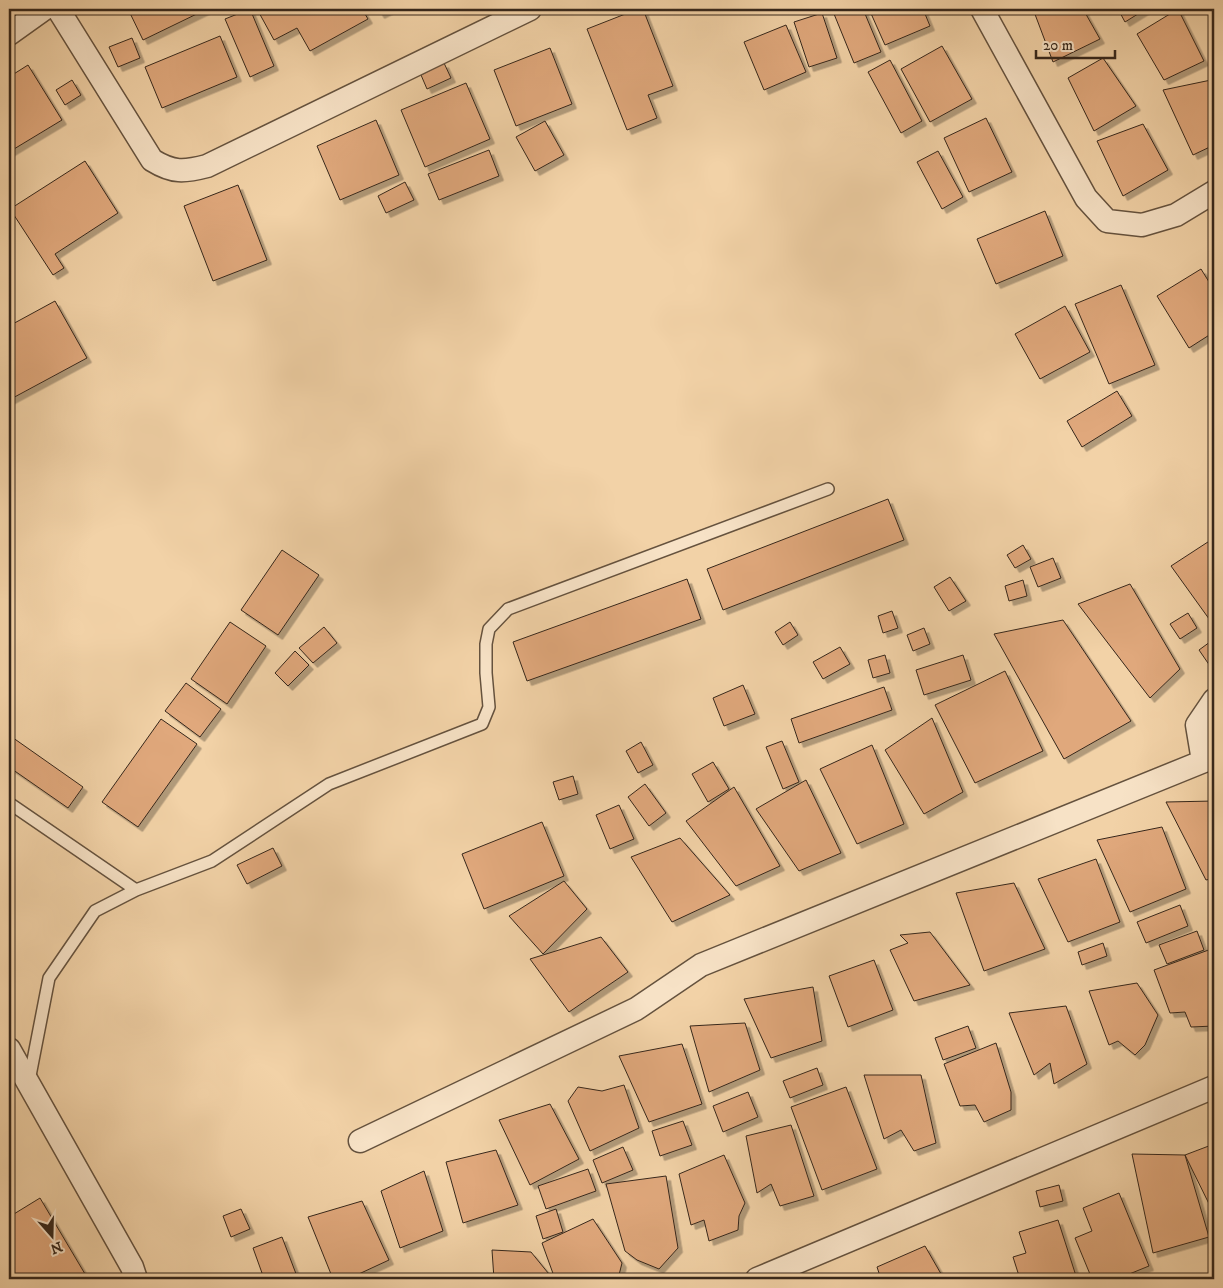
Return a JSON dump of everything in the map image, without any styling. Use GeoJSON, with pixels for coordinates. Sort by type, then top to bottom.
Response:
{"type":"FeatureCollection","features":[{"type":"Feature","properties":{"kind":"street"},"geometry":{"type":"LineString","coordinates":[[9,34],[44,9]]}},
{"type":"Feature","properties":{"kind":"street"},"geometry":{"type":"LineString","coordinates":[[58,9],[152,160],[167,170],[188,171],[207,166],[530,9]]}},
{"type":"Feature","properties":{"kind":"street"},"geometry":{"type":"LineString","coordinates":[[982,9],[1086,198],[1107,221],[1142,225],[1176,215],[1214,192]]}},
{"type":"Feature","properties":{"kind":"street"},"geometry":{"type":"LineString","coordinates":[[360,1141],[636,1009],[701,965],[1209,759],[1197,725],[1214,700]]}},
{"type":"Feature","properties":{"kind":"street"},"geometry":{"type":"LineString","coordinates":[[9,1049],[132,1267],[136,1279]]}},
{"type":"Feature","properties":{"kind":"street"},"geometry":{"type":"LineString","coordinates":[[757,1279],[1214,1087]]}},
{"type":"Feature","properties":{"kind":"lane"},"geometry":{"type":"LineString","coordinates":[[28,1083],[49,978],[95,911],[136,890],[212,861],[329,784],[482,724],[489,707],[486,644],[489,629],[508,609],[828,489]]}},
{"type":"Feature","properties":{"kind":"lane"},"geometry":{"type":"LineString","coordinates":[[9,803],[136,890]]}},
{"type":"Feature","properties":{"kind":"building"},"geometry":{"type":"Polygon","coordinates":[[[128,9],[207,9],[143,40],[128,9]]]}},
{"type":"Feature","properties":{"kind":"building"},"geometry":{"type":"Polygon","coordinates":[[[250,9],[274,66],[250,77],[225,19],[250,9]]]}},
{"type":"Feature","properties":{"kind":"building"},"geometry":{"type":"Polygon","coordinates":[[[257,9],[362,9],[368,19],[310,51],[297,28],[274,40],[257,9]]]}},
{"type":"Feature","properties":{"kind":"building"},"geometry":{"type":"Polygon","coordinates":[[[377,9],[390,9],[380,14],[377,9]]]}},
{"type":"Feature","properties":{"kind":"building"},"geometry":{"type":"Polygon","coordinates":[[[638,9],[643,9],[673,86],[648,95],[657,118],[627,130],[587,29],[638,9]]]}},
{"type":"Feature","properties":{"kind":"building"},"geometry":{"type":"Polygon","coordinates":[[[832,9],[863,9],[881,52],[854,63],[832,9]]]}},
{"type":"Feature","properties":{"kind":"building"},"geometry":{"type":"Polygon","coordinates":[[[869,9],[923,9],[930,26],[885,45],[869,9]]]}},
{"type":"Feature","properties":{"kind":"building"},"geometry":{"type":"Polygon","coordinates":[[[1033,9],[1083,9],[1100,39],[1053,62],[1033,9]]]}},
{"type":"Feature","properties":{"kind":"building"},"geometry":{"type":"Polygon","coordinates":[[[1118,9],[1146,9],[1125,22],[1118,9]]]}},
{"type":"Feature","properties":{"kind":"building"},"geometry":{"type":"Polygon","coordinates":[[[1178,9],[1204,61],[1164,80],[1137,34],[1178,9]]]}},
{"type":"Feature","properties":{"kind":"building"},"geometry":{"type":"Polygon","coordinates":[[[822,13],[837,58],[809,67],[794,22],[822,13]]]}},
{"type":"Feature","properties":{"kind":"building"},"geometry":{"type":"Polygon","coordinates":[[[786,25],[806,72],[764,90],[744,42],[786,25]]]}},
{"type":"Feature","properties":{"kind":"building"},"geometry":{"type":"Polygon","coordinates":[[[220,36],[237,77],[162,108],[145,67],[220,36]]]}},
{"type":"Feature","properties":{"kind":"building"},"geometry":{"type":"Polygon","coordinates":[[[132,38],[140,58],[118,67],[109,47],[132,38]]]}},
{"type":"Feature","properties":{"kind":"building"},"geometry":{"type":"Polygon","coordinates":[[[942,46],[972,99],[930,122],[901,69],[942,46]]]}},
{"type":"Feature","properties":{"kind":"building"},"geometry":{"type":"Polygon","coordinates":[[[550,48],[572,104],[516,126],[494,70],[550,48]]]}},
{"type":"Feature","properties":{"kind":"building"},"geometry":{"type":"Polygon","coordinates":[[[1103,58],[1136,106],[1094,131],[1068,78],[1103,58]]]}},
{"type":"Feature","properties":{"kind":"building"},"geometry":{"type":"Polygon","coordinates":[[[890,60],[922,121],[901,133],[868,72],[890,60]]]}},
{"type":"Feature","properties":{"kind":"building"},"geometry":{"type":"Polygon","coordinates":[[[444,63],[451,78],[427,89],[421,75],[444,63]]]}},
{"type":"Feature","properties":{"kind":"building"},"geometry":{"type":"Polygon","coordinates":[[[28,65],[62,120],[9,152],[9,77],[28,65]]]}},
{"type":"Feature","properties":{"kind":"building"},"geometry":{"type":"Polygon","coordinates":[[[72,80],[81,95],[65,105],[56,90],[72,80]]]}},
{"type":"Feature","properties":{"kind":"building"},"geometry":{"type":"Polygon","coordinates":[[[1211,80],[1214,84],[1214,145],[1193,155],[1163,90],[1211,80]]]}},
{"type":"Feature","properties":{"kind":"building"},"geometry":{"type":"Polygon","coordinates":[[[466,83],[490,139],[425,167],[401,110],[466,83]]]}},
{"type":"Feature","properties":{"kind":"building"},"geometry":{"type":"Polygon","coordinates":[[[986,118],[1012,172],[969,192],[944,138],[986,118]]]}},
{"type":"Feature","properties":{"kind":"building"},"geometry":{"type":"Polygon","coordinates":[[[376,120],[399,175],[340,200],[317,146],[376,120]]]}},
{"type":"Feature","properties":{"kind":"building"},"geometry":{"type":"Polygon","coordinates":[[[545,121],[564,155],[535,171],[516,137],[545,121]]]}},
{"type":"Feature","properties":{"kind":"building"},"geometry":{"type":"Polygon","coordinates":[[[1143,124],[1168,170],[1123,196],[1097,141],[1143,124]]]}},
{"type":"Feature","properties":{"kind":"building"},"geometry":{"type":"Polygon","coordinates":[[[489,150],[499,176],[439,200],[428,174],[489,150]]]}},
{"type":"Feature","properties":{"kind":"building"},"geometry":{"type":"Polygon","coordinates":[[[938,151],[963,197],[942,209],[917,162],[938,151]]]}},
{"type":"Feature","properties":{"kind":"building"},"geometry":{"type":"Polygon","coordinates":[[[85,161],[118,213],[55,254],[64,268],[53,275],[10,209],[85,161]]]}},
{"type":"Feature","properties":{"kind":"building"},"geometry":{"type":"Polygon","coordinates":[[[405,182],[414,200],[386,213],[378,196],[405,182]]]}},
{"type":"Feature","properties":{"kind":"building"},"geometry":{"type":"Polygon","coordinates":[[[238,185],[267,260],[213,281],[184,206],[238,185]]]}},
{"type":"Feature","properties":{"kind":"building"},"geometry":{"type":"Polygon","coordinates":[[[1045,211],[1063,256],[996,284],[977,239],[1045,211]]]}},
{"type":"Feature","properties":{"kind":"building"},"geometry":{"type":"Polygon","coordinates":[[[1201,269],[1214,290],[1214,332],[1189,348],[1157,296],[1201,269]]]}},
{"type":"Feature","properties":{"kind":"building"},"geometry":{"type":"Polygon","coordinates":[[[1121,285],[1155,365],[1109,384],[1075,304],[1121,285]]]}},
{"type":"Feature","properties":{"kind":"building"},"geometry":{"type":"Polygon","coordinates":[[[55,301],[87,358],[9,400],[9,326],[55,301]]]}},
{"type":"Feature","properties":{"kind":"building"},"geometry":{"type":"Polygon","coordinates":[[[1065,306],[1090,352],[1040,379],[1015,334],[1065,306]]]}},
{"type":"Feature","properties":{"kind":"building"},"geometry":{"type":"Polygon","coordinates":[[[1117,391],[1132,416],[1082,447],[1067,421],[1117,391]]]}},
{"type":"Feature","properties":{"kind":"building"},"geometry":{"type":"Polygon","coordinates":[[[888,499],[904,540],[723,610],[707,569],[888,499]]]}},
{"type":"Feature","properties":{"kind":"building"},"geometry":{"type":"Polygon","coordinates":[[[1214,538],[1214,621],[1212,623],[1171,566],[1214,538]]]}},
{"type":"Feature","properties":{"kind":"building"},"geometry":{"type":"Polygon","coordinates":[[[1023,545],[1031,559],[1015,568],[1007,555],[1023,545]]]}},
{"type":"Feature","properties":{"kind":"building"},"geometry":{"type":"Polygon","coordinates":[[[282,550],[319,575],[278,635],[241,610],[282,550]]]}},
{"type":"Feature","properties":{"kind":"building"},"geometry":{"type":"Polygon","coordinates":[[[1053,558],[1061,578],[1038,587],[1030,567],[1053,558]]]}},
{"type":"Feature","properties":{"kind":"building"},"geometry":{"type":"Polygon","coordinates":[[[950,577],[966,601],[949,611],[934,587],[950,577]]]}},
{"type":"Feature","properties":{"kind":"building"},"geometry":{"type":"Polygon","coordinates":[[[687,579],[701,619],[527,681],[513,642],[687,579]]]}},
{"type":"Feature","properties":{"kind":"building"},"geometry":{"type":"Polygon","coordinates":[[[1023,580],[1027,596],[1009,601],[1005,586],[1023,580]]]}},
{"type":"Feature","properties":{"kind":"building"},"geometry":{"type":"Polygon","coordinates":[[[1130,584],[1180,669],[1150,698],[1078,604],[1130,584]]]}},
{"type":"Feature","properties":{"kind":"building"},"geometry":{"type":"Polygon","coordinates":[[[892,611],[898,628],[883,633],[878,616],[892,611]]]}},
{"type":"Feature","properties":{"kind":"building"},"geometry":{"type":"Polygon","coordinates":[[[1188,613],[1197,628],[1180,639],[1170,624],[1188,613]]]}},
{"type":"Feature","properties":{"kind":"building"},"geometry":{"type":"Polygon","coordinates":[[[1063,620],[1131,721],[1064,759],[994,634],[1063,620]]]}},
{"type":"Feature","properties":{"kind":"building"},"geometry":{"type":"Polygon","coordinates":[[[230,622],[266,646],[227,704],[191,679],[230,622]]]}},
{"type":"Feature","properties":{"kind":"building"},"geometry":{"type":"Polygon","coordinates":[[[790,622],[798,635],[783,645],[775,632],[790,622]]]}},
{"type":"Feature","properties":{"kind":"building"},"geometry":{"type":"Polygon","coordinates":[[[324,627],[337,643],[313,663],[299,648],[324,627]]]}},
{"type":"Feature","properties":{"kind":"building"},"geometry":{"type":"Polygon","coordinates":[[[924,628],[930,644],[913,651],[907,635],[924,628]]]}},
{"type":"Feature","properties":{"kind":"building"},"geometry":{"type":"Polygon","coordinates":[[[1214,639],[1214,663],[1210,666],[1199,650],[1214,639]]]}},
{"type":"Feature","properties":{"kind":"building"},"geometry":{"type":"Polygon","coordinates":[[[840,647],[850,664],[823,679],[813,662],[840,647]]]}},
{"type":"Feature","properties":{"kind":"building"},"geometry":{"type":"Polygon","coordinates":[[[295,651],[309,665],[288,686],[275,673],[295,651]]]}},
{"type":"Feature","properties":{"kind":"building"},"geometry":{"type":"Polygon","coordinates":[[[885,655],[890,673],[873,678],[868,660],[885,655]]]}},
{"type":"Feature","properties":{"kind":"building"},"geometry":{"type":"Polygon","coordinates":[[[963,655],[971,680],[924,695],[916,670],[963,655]]]}},
{"type":"Feature","properties":{"kind":"building"},"geometry":{"type":"Polygon","coordinates":[[[1005,671],[1043,751],[975,783],[935,705],[1005,671]]]}},
{"type":"Feature","properties":{"kind":"building"},"geometry":{"type":"Polygon","coordinates":[[[186,683],[221,709],[200,737],[165,711],[186,683]]]}},
{"type":"Feature","properties":{"kind":"building"},"geometry":{"type":"Polygon","coordinates":[[[743,685],[755,714],[724,726],[713,698],[743,685]]]}},
{"type":"Feature","properties":{"kind":"building"},"geometry":{"type":"Polygon","coordinates":[[[884,687],[892,710],[799,743],[791,719],[884,687]]]}},
{"type":"Feature","properties":{"kind":"building"},"geometry":{"type":"Polygon","coordinates":[[[932,718],[963,792],[924,814],[885,750],[932,718]]]}},
{"type":"Feature","properties":{"kind":"building"},"geometry":{"type":"Polygon","coordinates":[[[161,719],[197,744],[138,827],[102,802],[161,719]]]}},
{"type":"Feature","properties":{"kind":"building"},"geometry":{"type":"Polygon","coordinates":[[[9,735],[83,787],[68,808],[9,767],[9,735]]]}},
{"type":"Feature","properties":{"kind":"building"},"geometry":{"type":"Polygon","coordinates":[[[782,741],[799,782],[783,789],[766,747],[782,741]]]}},
{"type":"Feature","properties":{"kind":"building"},"geometry":{"type":"Polygon","coordinates":[[[641,742],[653,765],[638,773],[626,751],[641,742]]]}},
{"type":"Feature","properties":{"kind":"building"},"geometry":{"type":"Polygon","coordinates":[[[872,745],[904,824],[857,844],[820,769],[872,745]]]}},
{"type":"Feature","properties":{"kind":"building"},"geometry":{"type":"Polygon","coordinates":[[[713,762],[729,789],[708,802],[692,774],[713,762]]]}},
{"type":"Feature","properties":{"kind":"building"},"geometry":{"type":"Polygon","coordinates":[[[573,776],[578,794],[559,800],[553,782],[573,776]]]}},
{"type":"Feature","properties":{"kind":"building"},"geometry":{"type":"Polygon","coordinates":[[[806,780],[841,853],[799,871],[756,809],[806,780]]]}},
{"type":"Feature","properties":{"kind":"building"},"geometry":{"type":"Polygon","coordinates":[[[645,784],[666,813],[649,826],[628,797],[645,784]]]}},
{"type":"Feature","properties":{"kind":"building"},"geometry":{"type":"Polygon","coordinates":[[[734,787],[780,866],[736,886],[686,821],[734,787]]]}},
{"type":"Feature","properties":{"kind":"building"},"geometry":{"type":"Polygon","coordinates":[[[1214,801],[1214,878],[1206,880],[1166,802],[1214,801]]]}},
{"type":"Feature","properties":{"kind":"building"},"geometry":{"type":"Polygon","coordinates":[[[619,805],[634,839],[610,849],[596,815],[619,805]]]}},
{"type":"Feature","properties":{"kind":"building"},"geometry":{"type":"Polygon","coordinates":[[[542,822],[564,876],[484,909],[462,854],[542,822]]]}},
{"type":"Feature","properties":{"kind":"building"},"geometry":{"type":"Polygon","coordinates":[[[1162,827],[1186,889],[1130,912],[1097,840],[1162,827]]]}},
{"type":"Feature","properties":{"kind":"building"},"geometry":{"type":"Polygon","coordinates":[[[680,838],[730,895],[672,922],[631,857],[680,838]]]}},
{"type":"Feature","properties":{"kind":"building"},"geometry":{"type":"Polygon","coordinates":[[[273,848],[282,866],[247,884],[237,865],[273,848]]]}},
{"type":"Feature","properties":{"kind":"building"},"geometry":{"type":"Polygon","coordinates":[[[1096,859],[1120,922],[1068,942],[1038,879],[1096,859]]]}},
{"type":"Feature","properties":{"kind":"building"},"geometry":{"type":"Polygon","coordinates":[[[564,881],[587,909],[543,954],[509,916],[564,881]]]}},
{"type":"Feature","properties":{"kind":"building"},"geometry":{"type":"Polygon","coordinates":[[[1014,883],[1045,949],[984,971],[956,893],[1014,883]]]}},
{"type":"Feature","properties":{"kind":"building"},"geometry":{"type":"Polygon","coordinates":[[[1214,891],[1214,905],[1210,893],[1214,891]]]}},
{"type":"Feature","properties":{"kind":"building"},"geometry":{"type":"Polygon","coordinates":[[[1180,905],[1188,926],[1146,943],[1137,922],[1180,905]]]}},
{"type":"Feature","properties":{"kind":"building"},"geometry":{"type":"Polygon","coordinates":[[[1197,931],[1204,950],[1167,964],[1159,945],[1197,931]]]}},
{"type":"Feature","properties":{"kind":"building"},"geometry":{"type":"Polygon","coordinates":[[[930,932],[970,985],[914,1001],[890,950],[908,943],[900,935],[930,932]]]}},
{"type":"Feature","properties":{"kind":"building"},"geometry":{"type":"Polygon","coordinates":[[[601,937],[628,972],[569,1012],[530,959],[601,937]]]}},
{"type":"Feature","properties":{"kind":"building"},"geometry":{"type":"Polygon","coordinates":[[[1103,943],[1107,956],[1082,965],[1078,952],[1103,943]]]}},
{"type":"Feature","properties":{"kind":"building"},"geometry":{"type":"Polygon","coordinates":[[[1214,948],[1214,1026],[1191,1027],[1185,1012],[1170,1013],[1154,970],[1214,948]]]}},
{"type":"Feature","properties":{"kind":"building"},"geometry":{"type":"Polygon","coordinates":[[[874,960],[893,1010],[848,1027],[829,976],[874,960]]]}},
{"type":"Feature","properties":{"kind":"building"},"geometry":{"type":"Polygon","coordinates":[[[1137,983],[1158,1015],[1145,1045],[1135,1055],[1118,1041],[1109,1045],[1089,991],[1137,983]]]}},
{"type":"Feature","properties":{"kind":"building"},"geometry":{"type":"Polygon","coordinates":[[[813,987],[822,1041],[771,1058],[744,999],[813,987]]]}},
{"type":"Feature","properties":{"kind":"building"},"geometry":{"type":"Polygon","coordinates":[[[1066,1006],[1087,1064],[1054,1084],[1050,1063],[1034,1075],[1009,1013],[1066,1006]]]}},
{"type":"Feature","properties":{"kind":"building"},"geometry":{"type":"Polygon","coordinates":[[[745,1023],[760,1070],[709,1092],[690,1026],[745,1023]]]}},
{"type":"Feature","properties":{"kind":"building"},"geometry":{"type":"Polygon","coordinates":[[[968,1026],[976,1048],[943,1060],[935,1038],[968,1026]]]}},
{"type":"Feature","properties":{"kind":"building"},"geometry":{"type":"Polygon","coordinates":[[[996,1043],[1011,1092],[1011,1110],[984,1122],[975,1105],[960,1106],[944,1064],[996,1043]]]}},
{"type":"Feature","properties":{"kind":"building"},"geometry":{"type":"Polygon","coordinates":[[[682,1044],[702,1104],[649,1122],[619,1056],[682,1044]]]}},
{"type":"Feature","properties":{"kind":"building"},"geometry":{"type":"Polygon","coordinates":[[[817,1068],[823,1085],[790,1098],[783,1081],[817,1068]]]}},
{"type":"Feature","properties":{"kind":"building"},"geometry":{"type":"Polygon","coordinates":[[[864,1075],[921,1075],[936,1143],[914,1151],[901,1130],[884,1139],[864,1075]]]}},
{"type":"Feature","properties":{"kind":"building"},"geometry":{"type":"Polygon","coordinates":[[[624,1085],[639,1128],[590,1151],[568,1101],[578,1087],[602,1091],[624,1085]]]}},
{"type":"Feature","properties":{"kind":"building"},"geometry":{"type":"Polygon","coordinates":[[[846,1087],[877,1169],[822,1190],[791,1107],[846,1087]]]}},
{"type":"Feature","properties":{"kind":"building"},"geometry":{"type":"Polygon","coordinates":[[[748,1092],[758,1117],[723,1132],[713,1106],[748,1092]]]}},
{"type":"Feature","properties":{"kind":"building"},"geometry":{"type":"Polygon","coordinates":[[[550,1104],[579,1159],[530,1185],[499,1120],[550,1104]]]}},
{"type":"Feature","properties":{"kind":"building"},"geometry":{"type":"Polygon","coordinates":[[[683,1121],[692,1145],[660,1156],[652,1131],[683,1121]]]}},
{"type":"Feature","properties":{"kind":"building"},"geometry":{"type":"Polygon","coordinates":[[[791,1125],[814,1196],[780,1206],[771,1184],[757,1193],[746,1136],[791,1125]]]}},
{"type":"Feature","properties":{"kind":"building"},"geometry":{"type":"Polygon","coordinates":[[[1214,1144],[1214,1214],[1185,1155],[1214,1144]]]}},
{"type":"Feature","properties":{"kind":"building"},"geometry":{"type":"Polygon","coordinates":[[[623,1147],[633,1170],[602,1183],[593,1160],[623,1147]]]}},
{"type":"Feature","properties":{"kind":"building"},"geometry":{"type":"Polygon","coordinates":[[[496,1150],[518,1205],[463,1223],[446,1162],[496,1150]]]}},
{"type":"Feature","properties":{"kind":"building"},"geometry":{"type":"Polygon","coordinates":[[[1132,1154],[1185,1155],[1209,1237],[1153,1253],[1132,1154]]]}},
{"type":"Feature","properties":{"kind":"building"},"geometry":{"type":"Polygon","coordinates":[[[724,1155],[745,1203],[739,1216],[738,1230],[709,1241],[704,1220],[691,1225],[679,1174],[724,1155]]]}},
{"type":"Feature","properties":{"kind":"building"},"geometry":{"type":"Polygon","coordinates":[[[588,1169],[596,1191],[546,1209],[538,1186],[588,1169]]]}},
{"type":"Feature","properties":{"kind":"building"},"geometry":{"type":"Polygon","coordinates":[[[424,1171],[443,1231],[400,1248],[381,1191],[424,1171]]]}},
{"type":"Feature","properties":{"kind":"building"},"geometry":{"type":"Polygon","coordinates":[[[666,1176],[678,1248],[659,1269],[637,1260],[625,1251],[606,1184],[666,1176]]]}},
{"type":"Feature","properties":{"kind":"building"},"geometry":{"type":"Polygon","coordinates":[[[1059,1185],[1063,1201],[1040,1207],[1036,1191],[1059,1185]]]}},
{"type":"Feature","properties":{"kind":"building"},"geometry":{"type":"Polygon","coordinates":[[[1119,1193],[1149,1266],[1117,1279],[1092,1279],[1075,1238],[1092,1231],[1083,1208],[1119,1193]]]}},
{"type":"Feature","properties":{"kind":"building"},"geometry":{"type":"Polygon","coordinates":[[[40,1198],[88,1279],[9,1279],[9,1217],[40,1198]]]}},
{"type":"Feature","properties":{"kind":"building"},"geometry":{"type":"Polygon","coordinates":[[[362,1201],[389,1260],[348,1279],[333,1279],[308,1217],[362,1201]]]}},
{"type":"Feature","properties":{"kind":"building"},"geometry":{"type":"Polygon","coordinates":[[[241,1209],[250,1229],[231,1237],[223,1216],[241,1209]]]}},
{"type":"Feature","properties":{"kind":"building"},"geometry":{"type":"Polygon","coordinates":[[[556,1209],[563,1232],[543,1239],[536,1216],[556,1209]]]}},
{"type":"Feature","properties":{"kind":"building"},"geometry":{"type":"Polygon","coordinates":[[[593,1219],[622,1263],[618,1279],[555,1279],[542,1243],[593,1219]]]}},
{"type":"Feature","properties":{"kind":"building"},"geometry":{"type":"Polygon","coordinates":[[[1058,1220],[1077,1279],[1020,1279],[1013,1257],[1026,1253],[1019,1232],[1058,1220]]]}},
{"type":"Feature","properties":{"kind":"building"},"geometry":{"type":"Polygon","coordinates":[[[282,1237],[298,1279],[247,1279],[262,1273],[253,1248],[282,1237]]]}},
{"type":"Feature","properties":{"kind":"building"},"geometry":{"type":"Polygon","coordinates":[[[925,1246],[944,1279],[881,1279],[877,1267],[925,1246]]]}},
{"type":"Feature","properties":{"kind":"building"},"geometry":{"type":"Polygon","coordinates":[[[492,1250],[531,1252],[553,1279],[494,1279],[492,1250]]]}},
{"type":"Feature","properties":{"kind":"building"},"geometry":{"type":"Polygon","coordinates":[[[1154,1275],[1156,1279],[1141,1279],[1154,1275]]]}},
{"type":"Feature","properties":{"kind":"building"},"geometry":{"type":"Polygon","coordinates":[[[462,1276],[464,1279],[439,1279],[462,1276]]]}}]}
